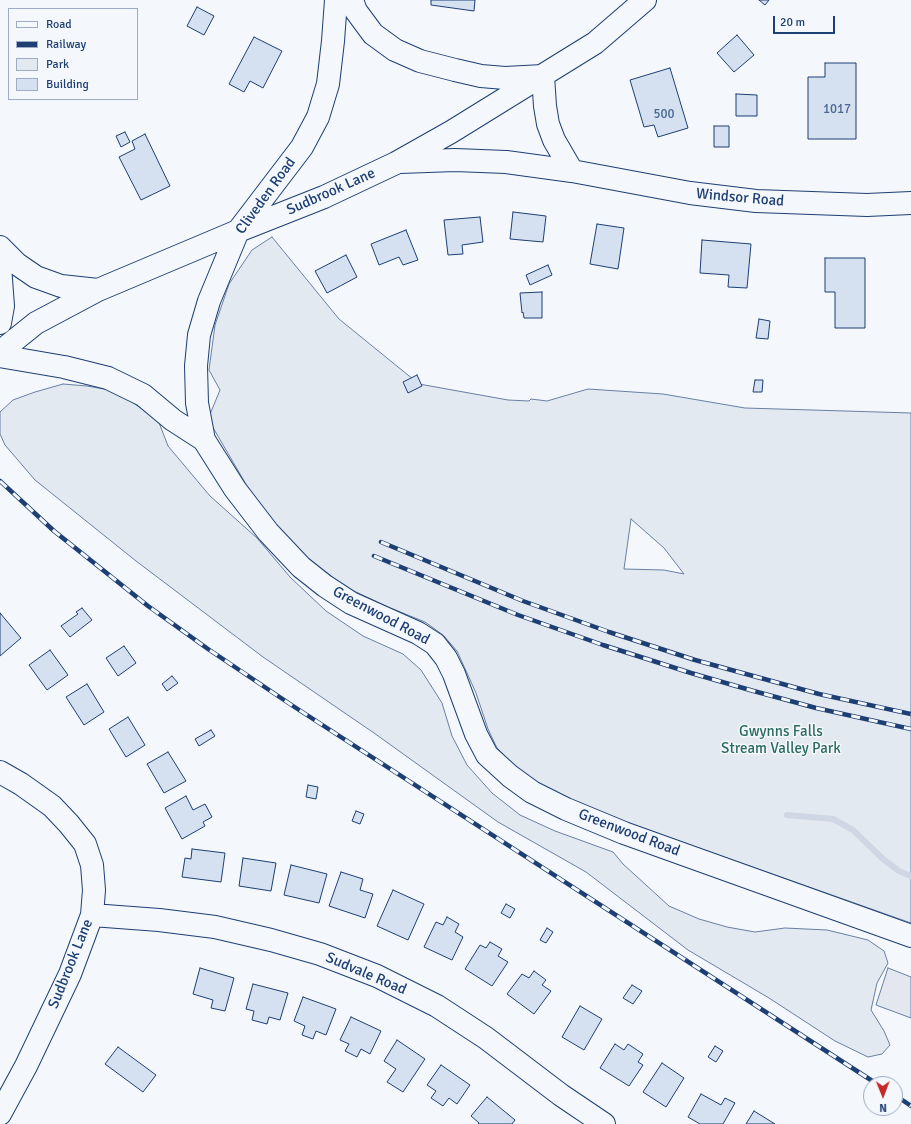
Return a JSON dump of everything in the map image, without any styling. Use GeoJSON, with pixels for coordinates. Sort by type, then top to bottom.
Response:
{"type":"FeatureCollection","features":[{"type":"Feature","properties":{"kind":"street","name":"Cliveden Road"},"geometry":{"type":"LineString","coordinates":[[204,440],[197,403],[196,373],[199,335],[209,301],[238,231],[302,147],[318,117],[328,84],[334,41],[336,0]]}},
{"type":"Feature","properties":{"kind":"street"},"geometry":{"type":"LineString","coordinates":[[352,0],[356,11],[373,34],[395,50],[420,61],[481,76],[505,78],[543,76],[548,124],[554,140],[572,171]]}},
{"type":"Feature","properties":{"kind":"street","name":"Sudbrook Lane"},"geometry":{"type":"LineString","coordinates":[[0,352],[36,323],[98,290],[238,231],[324,197],[396,163],[451,132],[595,43],[645,0]]}},
{"type":"Feature","properties":{"kind":"street","name":"Windsor Road"},"geometry":{"type":"LineString","coordinates":[[396,163],[456,160],[506,162],[572,171],[690,194],[756,201],[866,205],[911,203]]}},
{"type":"Feature","properties":{"kind":"street"},"geometry":{"type":"LineString","coordinates":[[0,247],[17,264],[36,277],[61,286],[98,290]]}},
{"type":"Feature","properties":{"kind":"street"},"geometry":{"type":"LineString","coordinates":[[0,266],[3,306],[0,324]]}},
{"type":"Feature","properties":{"kind":"street","name":"Greenwood Road"},"geometry":{"type":"LineString","coordinates":[[0,356],[64,366],[108,378],[143,395],[173,420],[204,440],[235,489],[268,532],[301,567],[325,586],[351,603],[418,633],[435,644],[446,658],[454,674],[476,734],[487,755],[510,776],[532,792],[566,809],[624,833],[911,936]]}},
{"type":"Feature","properties":{"kind":"street","name":"Sudbrook Lane"},"geometry":{"type":"LineString","coordinates":[[0,772],[21,784],[52,806],[69,824],[84,844],[92,866],[94,890],[92,915],[70,974],[26,1066],[0,1114]]}},
{"type":"Feature","properties":{"kind":"street","name":"Sudvale Road"},"geometry":{"type":"LineString","coordinates":[[92,915],[159,920],[214,927],[272,940],[320,954],[377,976],[437,1006],[480,1034],[561,1095],[604,1124]]}},
{"type":"Feature","properties":{"kind":"green space","name":"Gwynns Falls Stream Valley Park"},"geometry":{"type":"Polygon","coordinates":[[[272,237],[339,319],[419,384],[508,400],[529,401],[531,399],[547,401],[588,389],[663,394],[745,408],[911,413],[911,923],[628,823],[569,800],[537,783],[516,767],[497,748],[488,729],[476,693],[457,651],[443,635],[425,622],[354,591],[310,561],[277,527],[247,486],[208,419],[220,390],[209,370],[215,325],[229,284],[252,250],[272,237]],[[631,519],[624,569],[664,570],[684,574],[664,548],[631,519]]]}},
{"type":"Feature","properties":{"kind":"green space"},"geometry":{"type":"Polygon","coordinates":[[[63,384],[116,391],[158,420],[168,446],[210,496],[257,538],[290,577],[326,611],[363,636],[403,654],[421,670],[442,703],[452,736],[467,765],[492,793],[520,815],[555,831],[613,852],[623,864],[669,906],[699,919],[727,927],[755,932],[785,928],[827,930],[868,940],[884,951],[888,963],[877,983],[871,1010],[884,1031],[890,1045],[882,1054],[868,1057],[835,1041],[769,998],[688,950],[586,872],[498,822],[374,733],[263,657],[136,561],[35,480],[5,445],[0,434],[0,412],[13,400],[63,384]]]}},
{"type":"Feature","properties":{"kind":"shaded area"},"geometry":{"type":"Polygon","coordinates":[[[888,968],[911,977],[911,1018],[876,1005],[888,968]]]}},
{"type":"Feature","properties":{"kind":"building"},"geometry":{"type":"Polygon","coordinates":[[[431,0],[475,0],[474,11],[431,5],[431,0]]]}},
{"type":"Feature","properties":{"kind":"building"},"geometry":{"type":"Polygon","coordinates":[[[759,0],[769,0],[765,5],[759,0]]]}},
{"type":"Feature","properties":{"kind":"building"},"geometry":{"type":"Polygon","coordinates":[[[197,7],[214,16],[204,35],[187,26],[197,7]]]}},
{"type":"Feature","properties":{"kind":"building"},"geometry":{"type":"Polygon","coordinates":[[[737,35],[754,55],[734,72],[717,53],[737,35]]]}},
{"type":"Feature","properties":{"kind":"building"},"geometry":{"type":"Polygon","coordinates":[[[254,37],[282,51],[263,88],[250,81],[244,92],[229,84],[254,37]]]}},
{"type":"Feature","properties":{"kind":"building"},"geometry":{"type":"Polygon","coordinates":[[[825,63],[856,63],[856,139],[808,139],[808,77],[825,77],[825,63]]]}},
{"type":"Feature","properties":{"kind":"building"},"geometry":{"type":"Polygon","coordinates":[[[670,68],[688,128],[658,137],[654,125],[644,127],[630,80],[670,68]]]}},
{"type":"Feature","properties":{"kind":"building"},"geometry":{"type":"Polygon","coordinates":[[[736,94],[757,95],[757,116],[736,116],[736,94]]]}},
{"type":"Feature","properties":{"kind":"building"},"geometry":{"type":"Polygon","coordinates":[[[714,126],[729,126],[729,147],[714,147],[714,126]]]}},
{"type":"Feature","properties":{"kind":"building"},"geometry":{"type":"Polygon","coordinates":[[[125,132],[130,142],[121,147],[116,136],[125,132]]]}},
{"type":"Feature","properties":{"kind":"building"},"geometry":{"type":"Polygon","coordinates":[[[145,134],[170,186],[141,200],[119,157],[135,149],[132,141],[145,134]]]}},
{"type":"Feature","properties":{"kind":"building"},"geometry":{"type":"Polygon","coordinates":[[[513,212],[546,216],[543,242],[510,239],[513,212]]]}},
{"type":"Feature","properties":{"kind":"building"},"geometry":{"type":"Polygon","coordinates":[[[480,217],[483,242],[462,245],[463,254],[448,255],[444,220],[480,217]]]}},
{"type":"Feature","properties":{"kind":"building"},"geometry":{"type":"Polygon","coordinates":[[[597,224],[624,228],[618,269],[590,264],[597,224]]]}},
{"type":"Feature","properties":{"kind":"building"},"geometry":{"type":"Polygon","coordinates":[[[406,230],[418,260],[403,265],[399,257],[379,265],[371,244],[406,230]]]}},
{"type":"Feature","properties":{"kind":"building"},"geometry":{"type":"Polygon","coordinates":[[[702,240],[751,244],[747,288],[728,287],[729,275],[700,273],[702,240]]]}},
{"type":"Feature","properties":{"kind":"building"},"geometry":{"type":"Polygon","coordinates":[[[346,255],[357,277],[327,293],[315,271],[346,255]]]}},
{"type":"Feature","properties":{"kind":"building"},"geometry":{"type":"Polygon","coordinates":[[[825,258],[865,258],[865,328],[835,328],[835,292],[825,292],[825,258]]]}},
{"type":"Feature","properties":{"kind":"building"},"geometry":{"type":"Polygon","coordinates":[[[548,265],[552,275],[530,285],[526,275],[548,265]]]}},
{"type":"Feature","properties":{"kind":"building"},"geometry":{"type":"Polygon","coordinates":[[[542,292],[542,318],[524,318],[520,293],[542,292]]]}},
{"type":"Feature","properties":{"kind":"building"},"geometry":{"type":"Polygon","coordinates":[[[759,319],[770,321],[768,339],[756,338],[759,319]]]}},
{"type":"Feature","properties":{"kind":"building"},"geometry":{"type":"Polygon","coordinates":[[[417,375],[422,386],[408,393],[403,382],[417,375]]]}},
{"type":"Feature","properties":{"kind":"building"},"geometry":{"type":"Polygon","coordinates":[[[755,380],[763,380],[762,392],[753,392],[755,380]]]}},
{"type":"Feature","properties":{"kind":"building"},"geometry":{"type":"Polygon","coordinates":[[[82,608],[92,620],[70,637],[61,626],[78,614],[76,612],[82,608]]]}},
{"type":"Feature","properties":{"kind":"building"},"geometry":{"type":"Polygon","coordinates":[[[0,613],[21,638],[0,656],[0,613]]]}},
{"type":"Feature","properties":{"kind":"building"},"geometry":{"type":"Polygon","coordinates":[[[124,646],[136,663],[118,676],[106,658],[124,646]]]}},
{"type":"Feature","properties":{"kind":"building"},"geometry":{"type":"Polygon","coordinates":[[[50,650],[68,675],[47,690],[29,665],[50,650]]]}},
{"type":"Feature","properties":{"kind":"building"},"geometry":{"type":"Polygon","coordinates":[[[172,676],[178,683],[167,691],[162,684],[172,676]]]}},
{"type":"Feature","properties":{"kind":"building"},"geometry":{"type":"Polygon","coordinates":[[[87,684],[104,712],[84,725],[66,697],[87,684]]]}},
{"type":"Feature","properties":{"kind":"building"},"geometry":{"type":"Polygon","coordinates":[[[128,717],[145,745],[126,757],[109,729],[128,717]]]}},
{"type":"Feature","properties":{"kind":"building"},"geometry":{"type":"Polygon","coordinates":[[[211,730],[215,736],[199,746],[195,739],[211,730]]]}},
{"type":"Feature","properties":{"kind":"building"},"geometry":{"type":"Polygon","coordinates":[[[168,752],[186,781],[164,793],[147,764],[168,752]]]}},
{"type":"Feature","properties":{"kind":"building"},"geometry":{"type":"Polygon","coordinates":[[[308,785],[318,787],[316,799],[306,797],[308,785]]]}},
{"type":"Feature","properties":{"kind":"building"},"geometry":{"type":"Polygon","coordinates":[[[186,796],[193,810],[205,804],[212,817],[203,822],[205,826],[182,839],[165,808],[186,796]]]}},
{"type":"Feature","properties":{"kind":"building"},"geometry":{"type":"Polygon","coordinates":[[[356,811],[364,814],[360,824],[352,821],[356,811]]]}},
{"type":"Feature","properties":{"kind":"building"},"geometry":{"type":"Polygon","coordinates":[[[192,849],[225,853],[221,882],[182,877],[185,858],[191,859],[192,849]]]}},
{"type":"Feature","properties":{"kind":"building"},"geometry":{"type":"Polygon","coordinates":[[[243,858],[276,863],[271,891],[239,886],[243,858]]]}},
{"type":"Feature","properties":{"kind":"building"},"geometry":{"type":"Polygon","coordinates":[[[291,865],[327,874],[319,903],[284,895],[291,865]]]}},
{"type":"Feature","properties":{"kind":"building"},"geometry":{"type":"Polygon","coordinates":[[[341,872],[363,879],[360,890],[373,894],[365,918],[329,906],[341,872]]]}},
{"type":"Feature","properties":{"kind":"building"},"geometry":{"type":"Polygon","coordinates":[[[393,890],[424,904],[408,940],[377,926],[393,890]]]}},
{"type":"Feature","properties":{"kind":"building"},"geometry":{"type":"Polygon","coordinates":[[[506,904],[515,909],[510,918],[501,913],[506,904]]]}},
{"type":"Feature","properties":{"kind":"building"},"geometry":{"type":"Polygon","coordinates":[[[447,917],[459,924],[455,932],[463,937],[452,960],[424,947],[436,922],[443,925],[447,917]]]}},
{"type":"Feature","properties":{"kind":"building"},"geometry":{"type":"Polygon","coordinates":[[[547,928],[553,932],[546,943],[540,940],[547,928]]]}},
{"type":"Feature","properties":{"kind":"building"},"geometry":{"type":"Polygon","coordinates":[[[490,942],[502,949],[498,956],[508,962],[492,986],[465,969],[480,945],[486,948],[490,942]]]}},
{"type":"Feature","properties":{"kind":"building"},"geometry":{"type":"Polygon","coordinates":[[[200,968],[234,978],[225,1011],[211,1008],[213,1000],[193,994],[200,968]]]}},
{"type":"Feature","properties":{"kind":"building"},"geometry":{"type":"Polygon","coordinates":[[[534,971],[546,980],[542,985],[551,991],[534,1014],[507,994],[522,974],[529,978],[534,971]]]}},
{"type":"Feature","properties":{"kind":"building"},"geometry":{"type":"Polygon","coordinates":[[[253,984],[288,993],[280,1020],[269,1017],[267,1024],[252,1020],[254,1011],[246,1009],[253,984]]]}},
{"type":"Feature","properties":{"kind":"building"},"geometry":{"type":"Polygon","coordinates":[[[632,985],[642,991],[633,1004],[623,998],[632,985]]]}},
{"type":"Feature","properties":{"kind":"building"},"geometry":{"type":"Polygon","coordinates":[[[303,997],[336,1009],[326,1035],[316,1031],[313,1039],[302,1035],[305,1026],[294,1021],[303,997]]]}},
{"type":"Feature","properties":{"kind":"building"},"geometry":{"type":"Polygon","coordinates":[[[580,1006],[602,1019],[584,1050],[562,1037],[580,1006]]]}},
{"type":"Feature","properties":{"kind":"building"},"geometry":{"type":"Polygon","coordinates":[[[351,1017],[381,1031],[370,1054],[361,1049],[357,1057],[345,1051],[349,1044],[340,1040],[351,1017]]]}},
{"type":"Feature","properties":{"kind":"building"},"geometry":{"type":"Polygon","coordinates":[[[397,1040],[425,1059],[403,1092],[387,1082],[396,1069],[384,1061],[397,1040]]]}},
{"type":"Feature","properties":{"kind":"building"},"geometry":{"type":"Polygon","coordinates":[[[615,1044],[624,1050],[628,1044],[643,1054],[638,1062],[643,1065],[629,1086],[600,1068],[615,1044]]]}},
{"type":"Feature","properties":{"kind":"building"},"geometry":{"type":"Polygon","coordinates":[[[715,1046],[723,1051],[716,1062],[708,1057],[715,1046]]]}},
{"type":"Feature","properties":{"kind":"building"},"geometry":{"type":"Polygon","coordinates":[[[118,1047],[156,1075],[143,1092],[105,1064],[118,1047]]]}},
{"type":"Feature","properties":{"kind":"building"},"geometry":{"type":"Polygon","coordinates":[[[662,1063],[684,1078],[666,1107],[643,1092],[662,1063]]]}},
{"type":"Feature","properties":{"kind":"building"},"geometry":{"type":"Polygon","coordinates":[[[441,1065],[470,1085],[457,1104],[449,1098],[443,1106],[431,1098],[436,1091],[427,1085],[441,1065]]]}},
{"type":"Feature","properties":{"kind":"building"},"geometry":{"type":"Polygon","coordinates":[[[701,1094],[721,1105],[725,1098],[735,1103],[723,1124],[700,1124],[688,1117],[701,1094]]]}},
{"type":"Feature","properties":{"kind":"building"},"geometry":{"type":"Polygon","coordinates":[[[487,1097],[515,1120],[512,1124],[478,1124],[479,1123],[471,1116],[487,1097]]]}},
{"type":"Feature","properties":{"kind":"building"},"geometry":{"type":"Polygon","coordinates":[[[754,1111],[775,1124],[746,1124],[754,1111]]]}},
{"type":"Feature","properties":{"kind":"waterway"},"geometry":{"type":"LineString","coordinates":[[787,815],[833,819],[853,830],[883,859],[899,871],[911,876]]}},
{"type":"Feature","properties":{"kind":"railway"},"geometry":{"type":"LineString","coordinates":[[0,481],[54,531],[148,606],[208,649],[293,706],[865,1076]]}},
{"type":"Feature","properties":{"kind":"railway"},"geometry":{"type":"LineString","coordinates":[[381,542],[523,601],[609,632],[695,660],[819,694],[911,714]]}},
{"type":"Feature","properties":{"kind":"railway"},"geometry":{"type":"LineString","coordinates":[[374,556],[518,615],[603,645],[750,690],[816,708],[911,729]]}},
{"type":"Feature","properties":{"kind":"railway"},"geometry":{"type":"LineString","coordinates":[[903,1100],[911,1106]]}}]}
